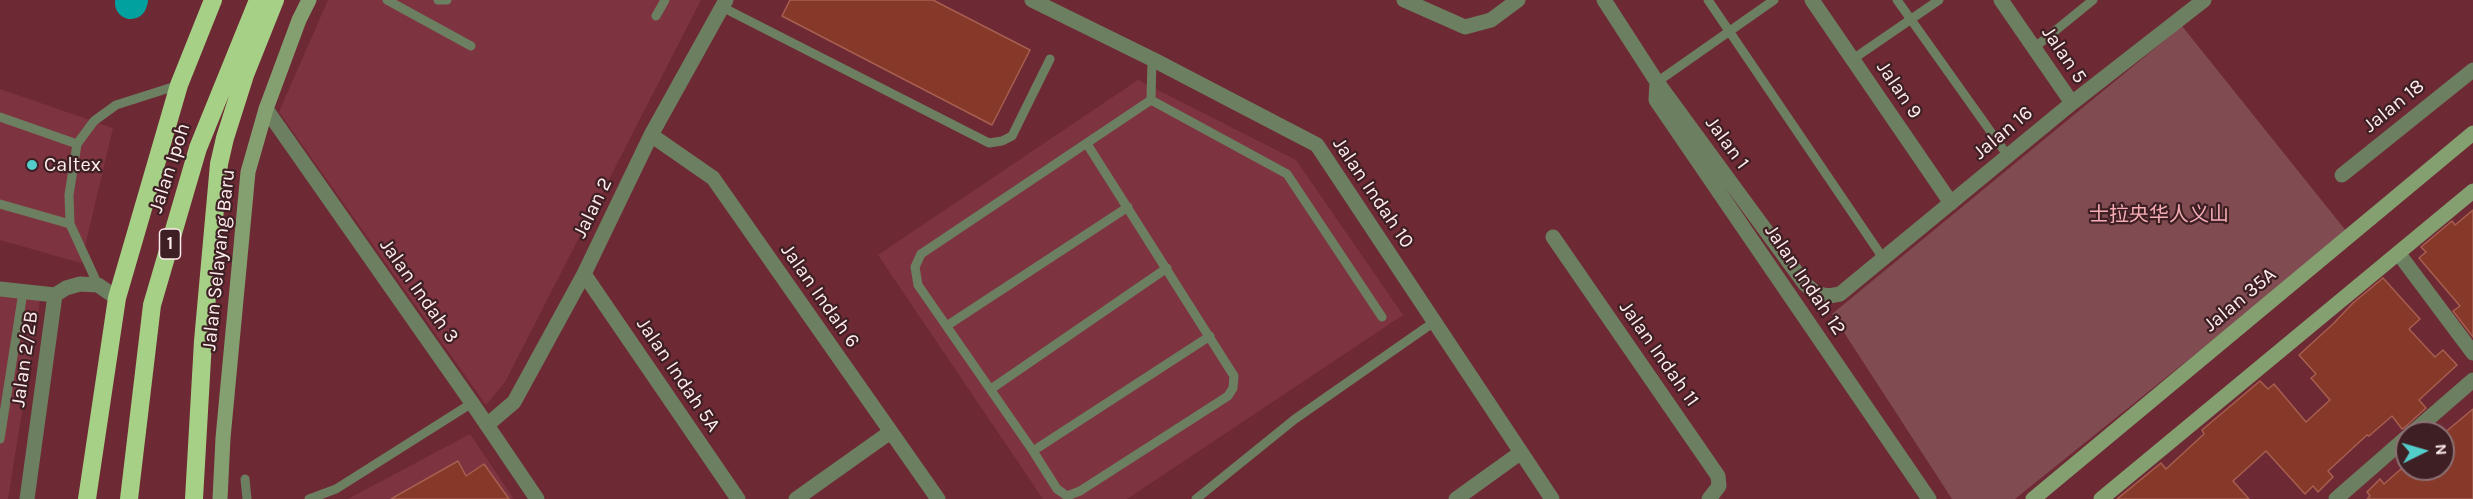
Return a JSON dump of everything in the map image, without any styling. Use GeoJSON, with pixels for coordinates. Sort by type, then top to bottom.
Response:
{"type":"FeatureCollection","features":[{"type":"Feature","properties":{"kind":"highway","name":"Jalan Ipoh"},"geometry":{"type":"LineString","coordinates":[[87,499],[117,297],[179,85],[213,0]]}},
{"type":"Feature","properties":{"kind":"highway","name":"Jalan Ipoh"},"geometry":{"type":"LineString","coordinates":[[129,499],[152,305],[198,148],[258,0]]}},
{"type":"Feature","properties":{"kind":"highway"},"geometry":{"type":"LineString","coordinates":[[194,499],[197,434],[219,164],[245,75],[275,0]]}},
{"type":"Feature","properties":{"kind":"street","name":"Jalan Selayang Baru"},"geometry":{"type":"LineString","coordinates":[[220,499],[223,438],[248,172],[266,109],[299,20],[309,0]]}},
{"type":"Feature","properties":{"kind":"street","name":"Jalan Indah 10"},"geometry":{"type":"LineString","coordinates":[[1032,0],[1152,59],[1317,145],[1552,499]]}},
{"type":"Feature","properties":{"kind":"street"},"geometry":{"type":"LineString","coordinates":[[1404,0],[1465,27],[1491,20],[1518,0]]}},
{"type":"Feature","properties":{"kind":"street","name":"Jalan 1"},"geometry":{"type":"LineString","coordinates":[[1604,0],[1657,82],[1805,284],[1816,294],[1829,296]]}},
{"type":"Feature","properties":{"kind":"street","name":"Jalan 9"},"geometry":{"type":"LineString","coordinates":[[1812,0],[1951,203]]}},
{"type":"Feature","properties":{"kind":"street","name":"Jalan 5"},"geometry":{"type":"LineString","coordinates":[[2001,0],[2072,103]]}},
{"type":"Feature","properties":{"kind":"street","name":"Jalan 16"},"geometry":{"type":"LineString","coordinates":[[1829,296],[1840,294],[2072,103],[2204,0]]}},
{"type":"Feature","properties":{"kind":"street","name":"Jalan 2"},"geometry":{"type":"LineString","coordinates":[[487,425],[514,402],[584,274],[651,135],[724,4]]}},
{"type":"Feature","properties":{"kind":"street","name":"Jalan 18"},"geometry":{"type":"LineString","coordinates":[[2342,175],[2473,70]]}},
{"type":"Feature","properties":{"kind":"street","name":"Jalan Indah 12"},"geometry":{"type":"LineString","coordinates":[[1657,82],[1656,100],[1929,499]]}},
{"type":"Feature","properties":{"kind":"street","name":"Jalan Indah 3"},"geometry":{"type":"LineString","coordinates":[[266,109],[537,499]]}},
{"type":"Feature","properties":{"kind":"street","name":"Jalan 35A"},"geometry":{"type":"LineString","coordinates":[[2033,499],[2473,133]]}},
{"type":"Feature","properties":{"kind":"street","name":"Jalan Indah 6"},"geometry":{"type":"LineString","coordinates":[[651,135],[712,178],[889,433],[938,499]]}},
{"type":"Feature","properties":{"kind":"street"},"geometry":{"type":"LineString","coordinates":[[2101,499],[2473,191]]}},
{"type":"Feature","properties":{"kind":"street","name":"Jalan Indah 11"},"geometry":{"type":"LineString","coordinates":[[1553,237],[1718,476],[1719,486],[1711,497]]}},
{"type":"Feature","properties":{"kind":"street"},"geometry":{"type":"LineString","coordinates":[[2399,254],[2473,353]]}},
{"type":"Feature","properties":{"kind":"street","name":"Jalan Indah 5A"},"geometry":{"type":"LineString","coordinates":[[584,274],[738,499]]}},
{"type":"Feature","properties":{"kind":"street"},"geometry":{"type":"LineString","coordinates":[[0,289],[55,296],[66,288],[80,284],[98,285],[117,297]]}},
{"type":"Feature","properties":{"kind":"street","name":"Jalan 2/2B"},"geometry":{"type":"LineString","coordinates":[[27,499],[55,296]]}},
{"type":"Feature","properties":{"kind":"street"},"geometry":{"type":"LineString","coordinates":[[2426,421],[2473,380]]}},
{"type":"Feature","properties":{"kind":"street"},"geometry":{"type":"LineString","coordinates":[[796,499],[889,433]]}},
{"type":"Feature","properties":{"kind":"street"},"geometry":{"type":"LineString","coordinates":[[2336,499],[2395,447]]}},
{"type":"Feature","properties":{"kind":"street"},"geometry":{"type":"LineString","coordinates":[[1456,499],[1520,453]]}},
{"type":"Feature","properties":{"kind":"lane"},"geometry":{"type":"LineString","coordinates":[[387,0],[471,46]]}},
{"type":"Feature","properties":{"kind":"lane"},"geometry":{"type":"LineString","coordinates":[[438,0],[447,0]]}},
{"type":"Feature","properties":{"kind":"lane"},"geometry":{"type":"LineString","coordinates":[[656,16],[665,0]]}},
{"type":"Feature","properties":{"kind":"lane"},"geometry":{"type":"LineString","coordinates":[[1708,0],[1883,258]]}},
{"type":"Feature","properties":{"kind":"lane"},"geometry":{"type":"LineString","coordinates":[[1657,82],[1774,0]]}},
{"type":"Feature","properties":{"kind":"lane"},"geometry":{"type":"LineString","coordinates":[[1897,0],[2008,156]]}},
{"type":"Feature","properties":{"kind":"lane"},"geometry":{"type":"LineString","coordinates":[[1852,59],[1939,0]]}},
{"type":"Feature","properties":{"kind":"lane"},"geometry":{"type":"LineString","coordinates":[[2034,48],[2093,0]]}},
{"type":"Feature","properties":{"kind":"lane"},"geometry":{"type":"LineString","coordinates":[[724,4],[989,143],[1002,141],[1012,136],[1050,58]]}},
{"type":"Feature","properties":{"kind":"lane"},"geometry":{"type":"LineString","coordinates":[[1151,100],[1152,59]]}},
{"type":"Feature","properties":{"kind":"lane"},"geometry":{"type":"LineString","coordinates":[[98,285],[70,224],[69,195],[77,144],[94,121],[116,105],[179,85]]}},
{"type":"Feature","properties":{"kind":"lane"},"geometry":{"type":"LineString","coordinates":[[1087,144],[1234,376],[1233,388],[1228,396],[1080,491],[1067,496],[1057,489],[991,388],[918,285],[915,267],[921,254],[1151,100]]}},
{"type":"Feature","properties":{"kind":"lane"},"geometry":{"type":"LineString","coordinates":[[1151,100],[1287,174],[1382,318]]}},
{"type":"Feature","properties":{"kind":"lane"},"geometry":{"type":"LineString","coordinates":[[0,117],[77,144]]}},
{"type":"Feature","properties":{"kind":"lane"},"geometry":{"type":"LineString","coordinates":[[0,204],[70,224]]}},
{"type":"Feature","properties":{"kind":"lane"},"geometry":{"type":"LineString","coordinates":[[948,325],[1128,207]]}},
{"type":"Feature","properties":{"kind":"lane"},"geometry":{"type":"LineString","coordinates":[[991,388],[1167,268]]}},
{"type":"Feature","properties":{"kind":"lane"},"geometry":{"type":"LineString","coordinates":[[0,439],[23,292]]}},
{"type":"Feature","properties":{"kind":"lane"},"geometry":{"type":"LineString","coordinates":[[1196,499],[1295,419],[1434,322]]}},
{"type":"Feature","properties":{"kind":"lane"},"geometry":{"type":"LineString","coordinates":[[1033,451],[1210,336]]}},
{"type":"Feature","properties":{"kind":"lane"},"geometry":{"type":"LineString","coordinates":[[309,499],[336,489],[472,403]]}},
{"type":"Feature","properties":{"kind":"lane"},"geometry":{"type":"LineString","coordinates":[[245,479],[247,499]]}},
{"type":"Feature","properties":{"kind":"shaded area"},"geometry":{"type":"Polygon","coordinates":[[[328,0],[701,0],[505,382],[486,405],[279,112],[328,0]]]}},
{"type":"Feature","properties":{"kind":"shaded area"},"geometry":{"type":"Polygon","coordinates":[[[1138,80],[1296,160],[1403,315],[1127,499],[1043,499],[878,255],[1138,80]]]}},
{"type":"Feature","properties":{"kind":"shaded area"},"geometry":{"type":"Polygon","coordinates":[[[0,89],[113,128],[81,263],[0,240],[0,89]]]}},
{"type":"Feature","properties":{"kind":"shaded area"},"geometry":{"type":"Polygon","coordinates":[[[0,282],[42,287],[8,499],[0,499],[0,282]]]}},
{"type":"Feature","properties":{"kind":"shaded area"},"geometry":{"type":"Polygon","coordinates":[[[470,434],[514,499],[348,499],[470,434]]]}},
{"type":"Feature","properties":{"kind":"green space","name":"士拉央华人义山"},"geometry":{"type":"Polygon","coordinates":[[[2182,26],[2347,232],[2015,499],[1952,499],[1832,314],[2182,26]]]}},
{"type":"Feature","properties":{"kind":"building"},"geometry":{"type":"Polygon","coordinates":[[[790,0],[933,0],[1030,50],[992,125],[782,16],[790,0]]]}},
{"type":"Feature","properties":{"kind":"building"},"geometry":{"type":"Polygon","coordinates":[[[2473,210],[2473,337],[2453,311],[2460,306],[2419,258],[2426,252],[2421,247],[2452,221],[2455,225],[2473,210]]]}},
{"type":"Feature","properties":{"kind":"building"},"geometry":{"type":"Polygon","coordinates":[[[2383,278],[2420,319],[2409,329],[2435,357],[2443,350],[2457,365],[2419,400],[2426,408],[2412,421],[2396,421],[2392,416],[2369,436],[2367,435],[2328,471],[2333,477],[2318,492],[2313,486],[2305,494],[2266,451],[2233,481],[2249,499],[2117,499],[2161,463],[2166,469],[2204,434],[2202,430],[2260,381],[2268,389],[2274,384],[2306,422],[2330,400],[2311,378],[2316,374],[2299,355],[2353,303],[2383,278]]]}},
{"type":"Feature","properties":{"kind":"building"},"geometry":{"type":"Polygon","coordinates":[[[2473,409],[2473,499],[2367,499],[2370,496],[2367,492],[2380,479],[2384,484],[2395,474],[2395,481],[2455,481],[2455,424],[2473,409]]]}},
{"type":"Feature","properties":{"kind":"building"},"geometry":{"type":"Polygon","coordinates":[[[458,461],[466,476],[484,464],[509,499],[391,499],[458,461]]]}},
{"type":"Feature","properties":{"kind":"place","name":"Caltex"},"geometry":{"type":"Point","coordinates":[32,165]}}]}
